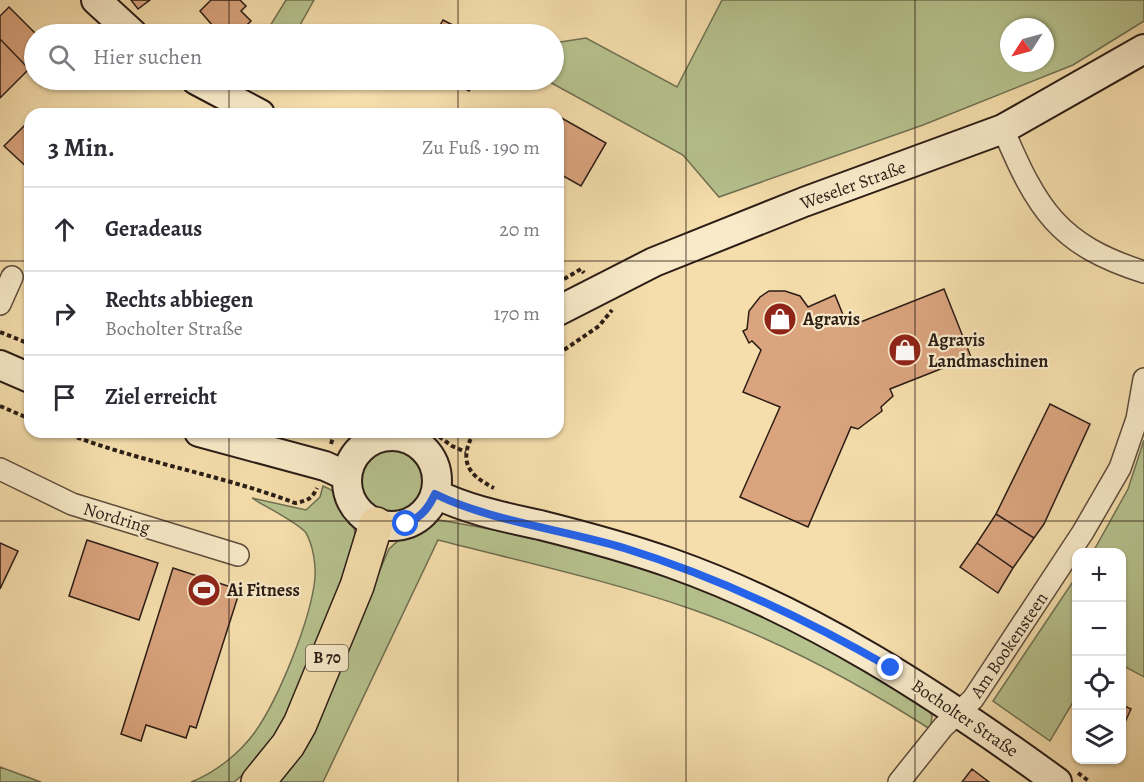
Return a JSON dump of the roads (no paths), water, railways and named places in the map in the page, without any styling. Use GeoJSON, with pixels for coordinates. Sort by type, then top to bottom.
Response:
{"type":"FeatureCollection","features":[{"type":"Feature","properties":{"kind":"main road"},"geometry":{"type":"LineString","coordinates":[[96,0],[122,24]]}},
{"type":"Feature","properties":{"kind":"main road","name":"Weseler Straße"},"geometry":{"type":"LineString","coordinates":[[564,304],[676,253],[1003,129],[1144,50]]}},
{"type":"Feature","properties":{"kind":"main road"},"geometry":{"type":"LineString","coordinates":[[215,90],[249,108]]}},
{"type":"Feature","properties":{"kind":"main road"},"geometry":{"type":"LineString","coordinates":[[0,365],[24,375]]}},
{"type":"Feature","properties":{"kind":"main road"},"geometry":{"type":"LineString","coordinates":[[220,438],[336,471],[363,516],[376,524],[391,526],[412,521],[429,507],[435,494],[437,479],[434,464],[425,451],[423,438]]}},
{"type":"Feature","properties":{"kind":"main road"},"geometry":{"type":"LineString","coordinates":[[336,471],[351,462],[371,441],[384,438]]}},
{"type":"Feature","properties":{"kind":"main road","name":"Bocholter Straße"},"geometry":{"type":"LineString","coordinates":[[435,494],[468,508],[581,536],[670,563],[745,592],[851,645],[959,713],[1057,782]]}},
{"type":"Feature","properties":{"kind":"main road","name":"B 70"},"geometry":{"type":"LineString","coordinates":[[258,782],[288,745],[300,724],[357,586],[376,524]]}},
{"type":"Feature","properties":{"kind":"street"},"geometry":{"type":"LineString","coordinates":[[1003,129],[1040,204],[1075,242],[1113,262],[1144,272]]}},
{"type":"Feature","properties":{"kind":"street"},"geometry":{"type":"LineString","coordinates":[[0,304],[12,277]]}},
{"type":"Feature","properties":{"kind":"street","name":"Am Bookensteen"},"geometry":{"type":"LineString","coordinates":[[899,782],[943,727],[980,691],[1083,532],[1119,468],[1137,419],[1144,380]]}},
{"type":"Feature","properties":{"kind":"street","name":"Nordring"},"geometry":{"type":"LineString","coordinates":[[0,469],[72,504],[238,555]]}},
{"type":"Feature","properties":{"kind":"place","name":"Agravis"},"geometry":{"type":"Point","coordinates":[780,319]}},
{"type":"Feature","properties":{"kind":"place","name":"Agravis Landmaschinen"},"geometry":{"type":"Point","coordinates":[905,350]}},
{"type":"Feature","properties":{"kind":"place","name":"Ai Fitness"},"geometry":{"type":"Point","coordinates":[204,590]}}]}
